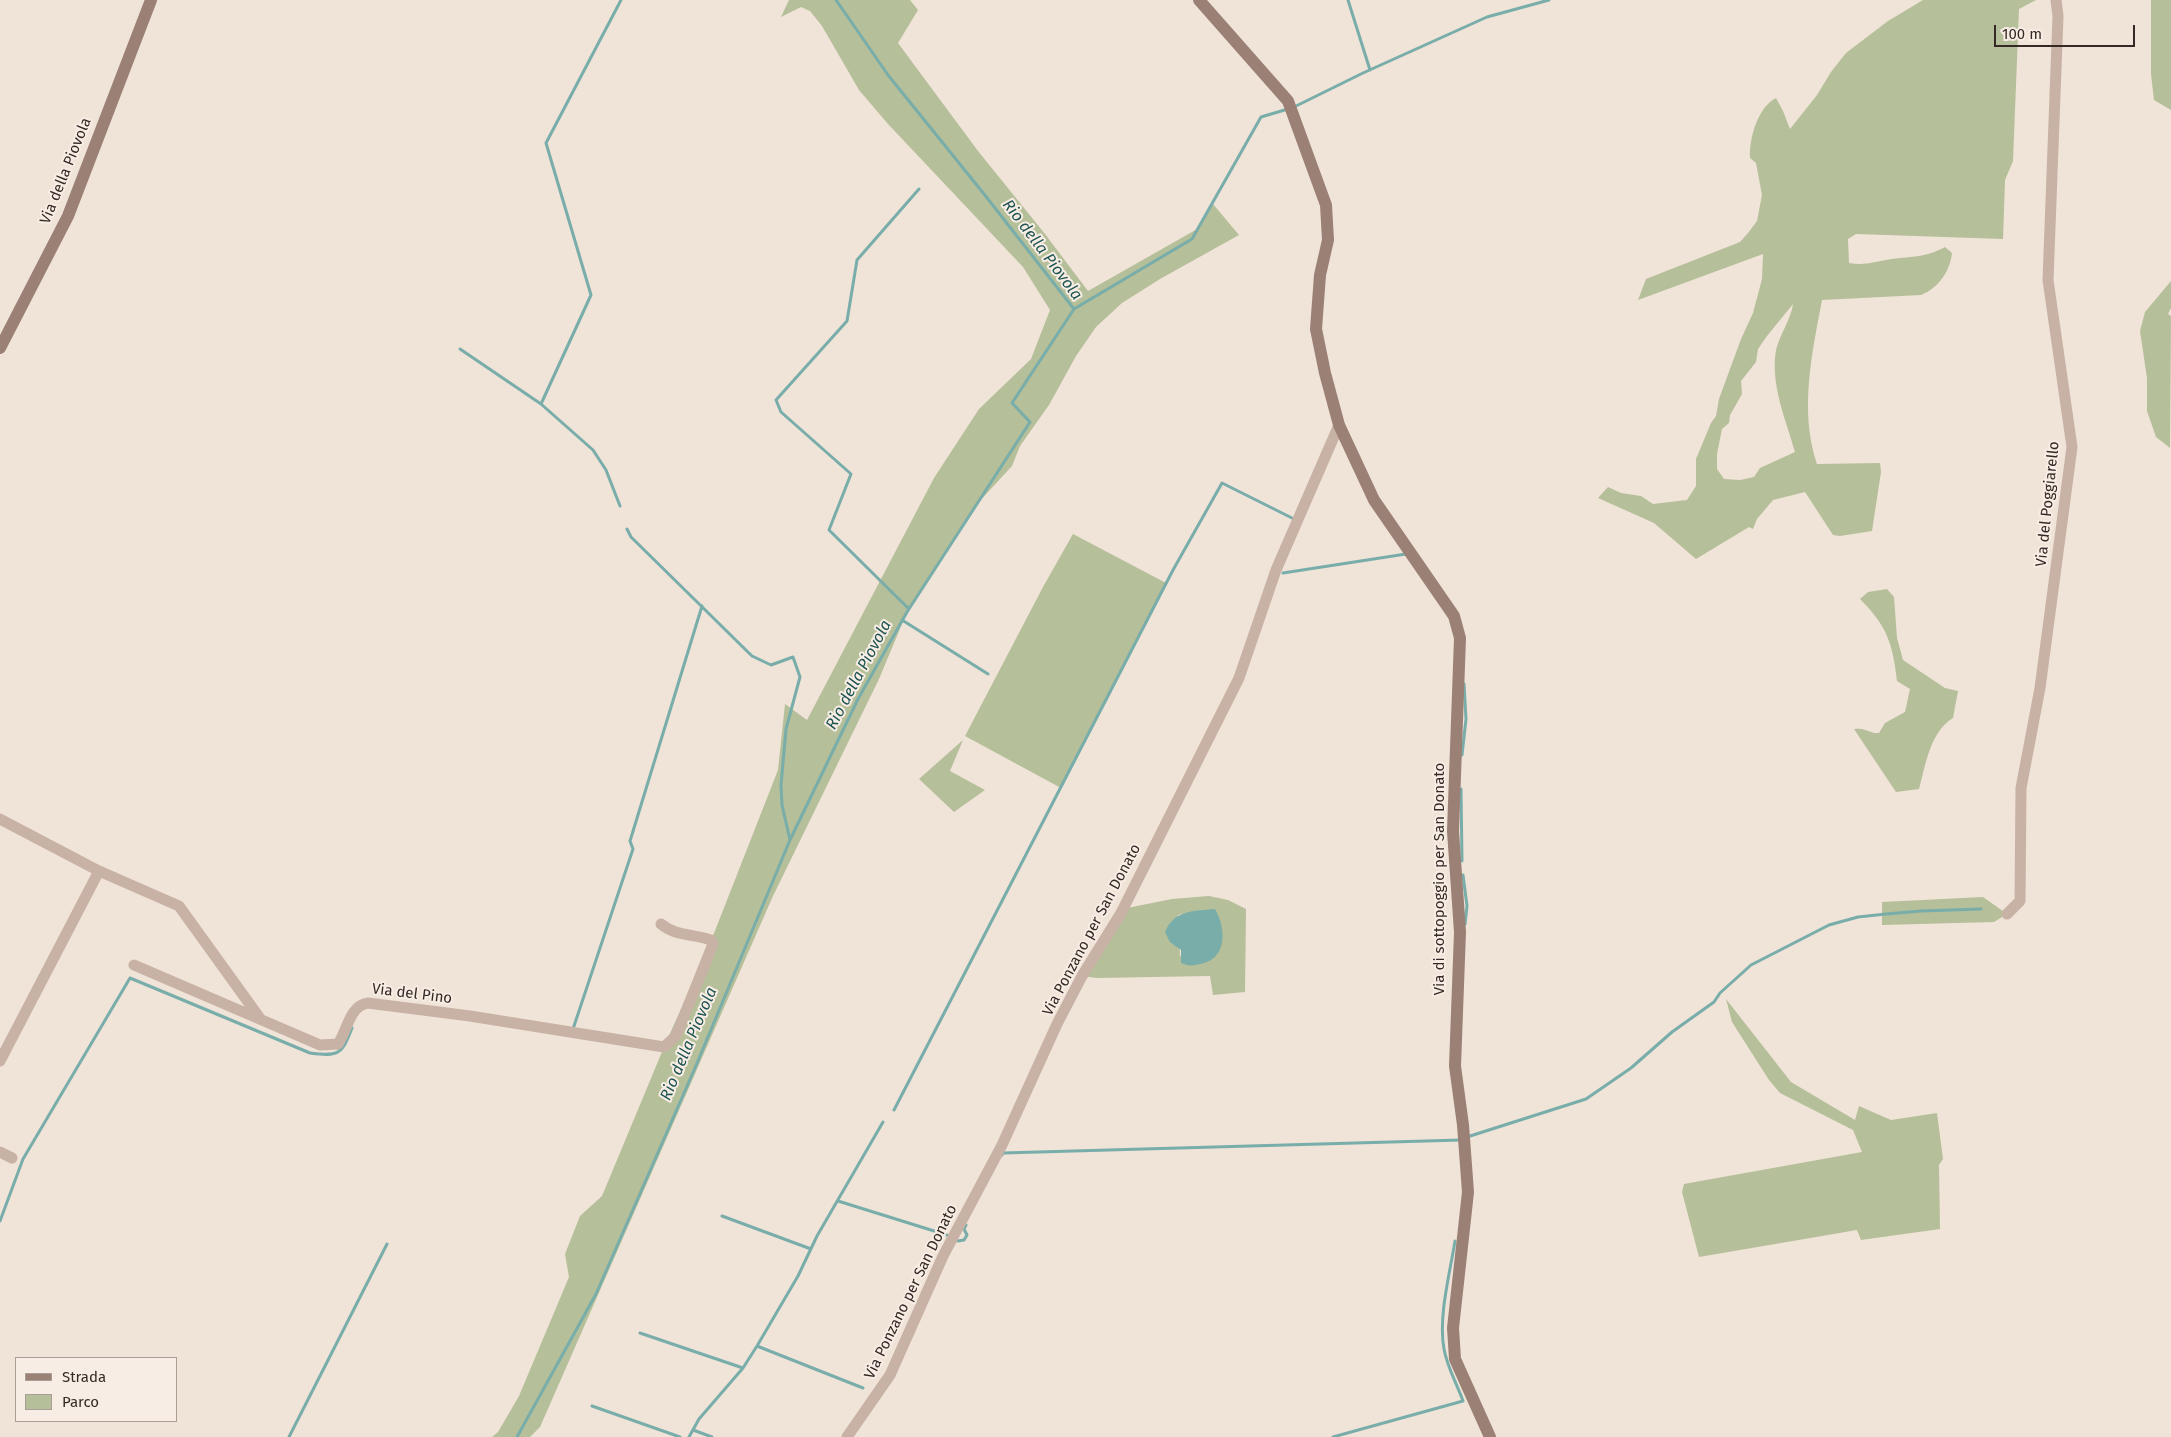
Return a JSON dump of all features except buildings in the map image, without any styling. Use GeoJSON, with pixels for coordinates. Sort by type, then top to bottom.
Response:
{"type":"FeatureCollection","features":[{"type":"Feature","properties":{"kind":"street","name":"Via della Piovola"},"geometry":{"type":"LineString","coordinates":[[0,348],[68,216],[151,0]]}},
{"type":"Feature","properties":{"kind":"street","name":"Via di sottopoggio per San Donato"},"geometry":{"type":"LineString","coordinates":[[1199,0],[1291,108],[1326,205],[1328,240],[1320,276],[1316,329],[1339,425],[1374,500],[1454,616],[1460,638],[1453,831],[1460,932],[1455,1066],[1464,1138],[1468,1192],[1453,1328],[1455,1359],[1490,1437]]}},
{"type":"Feature","properties":{"kind":"street","name":"Via del Poggiarello"},"geometry":{"type":"LineString","coordinates":[[2007,914],[2020,901],[2021,788],[2040,688],[2072,447],[2048,280],[2058,16],[2056,0]]}},
{"type":"Feature","properties":{"kind":"street","name":"Via Ponzano per San Donato"},"geometry":{"type":"LineString","coordinates":[[847,1437],[890,1375],[942,1256],[1002,1145],[1057,1024],[1082,976],[1121,913],[1239,678],[1276,570],[1339,425]]}},
{"type":"Feature","properties":{"kind":"street"},"geometry":{"type":"LineString","coordinates":[[0,819],[99,871],[179,906],[249,1005],[262,1020]]}},
{"type":"Feature","properties":{"kind":"street"},"geometry":{"type":"LineString","coordinates":[[0,1061],[99,871]]}},
{"type":"Feature","properties":{"kind":"street","name":"Via del Pino"},"geometry":{"type":"LineString","coordinates":[[134,965],[320,1045],[338,1044],[356,1009],[362,1004],[368,1003],[470,1016],[664,1047],[676,1036],[713,944],[711,940],[668,931],[661,924]]}},
{"type":"Feature","properties":{"kind":"street"},"geometry":{"type":"LineString","coordinates":[[0,1152],[12,1158]]}},
{"type":"Feature","properties":{"kind":"green space"},"geometry":{"type":"Polygon","coordinates":[[[789,0],[910,0],[918,10],[898,43],[978,151],[1088,291],[1199,228],[1213,204],[1239,235],[1160,279],[1122,303],[1096,327],[1076,356],[1049,405],[1020,446],[1012,466],[977,504],[907,612],[879,679],[773,896],[540,1427],[530,1437],[492,1437],[498,1432],[519,1396],[569,1277],[565,1254],[580,1216],[602,1196],[664,1047],[709,946],[778,770],[785,704],[807,720],[934,478],[979,409],[1031,359],[1050,310],[1023,267],[888,124],[859,90],[822,26],[810,11],[801,7],[781,17],[789,0]]]}},
{"type":"Feature","properties":{"kind":"green space"},"geometry":{"type":"Polygon","coordinates":[[[1923,0],[2036,0],[2019,9],[2013,161],[2005,180],[2003,239],[1856,234],[1848,239],[1849,263],[1855,264],[1919,256],[1945,247],[1952,253],[1949,267],[1938,284],[1921,295],[1822,300],[1809,382],[1808,403],[1812,444],[1817,464],[1880,463],[1881,472],[1872,531],[1840,536],[1833,535],[1805,492],[1773,500],[1757,519],[1753,529],[1749,527],[1696,559],[1654,523],[1598,498],[1608,487],[1621,493],[1641,496],[1653,504],[1687,500],[1696,486],[1696,459],[1711,423],[1716,416],[1719,399],[1741,339],[1753,313],[1762,279],[1763,254],[1638,300],[1646,279],[1740,242],[1757,221],[1762,195],[1756,163],[1750,158],[1750,150],[1756,124],[1764,108],[1776,98],[1790,129],[1817,95],[1831,72],[1846,53],[1888,21],[1923,0]],[[1793,304],[1758,349],[1756,362],[1741,381],[1742,394],[1730,415],[1729,423],[1722,429],[1717,454],[1717,469],[1724,479],[1740,480],[1754,477],[1760,468],[1795,452],[1780,402],[1775,376],[1776,350],[1793,304]]]}},
{"type":"Feature","properties":{"kind":"green space"},"geometry":{"type":"Polygon","coordinates":[[[2151,0],[2171,0],[2171,110],[2154,100],[2151,74],[2151,0]]]}},
{"type":"Feature","properties":{"kind":"green space"},"geometry":{"type":"Polygon","coordinates":[[[2171,281],[2171,308],[2168,314],[2171,316],[2170,448],[2156,437],[2147,411],[2147,378],[2140,331],[2145,312],[2171,281]]]}},
{"type":"Feature","properties":{"kind":"green space"},"geometry":{"type":"Polygon","coordinates":[[[1073,534],[1166,583],[1061,788],[965,736],[1073,534]]]}},
{"type":"Feature","properties":{"kind":"green space"},"geometry":{"type":"Polygon","coordinates":[[[1887,589],[1894,597],[1897,638],[1903,660],[1945,688],[1958,691],[1953,718],[1945,724],[1934,740],[1919,789],[1896,792],[1854,729],[1879,733],[1885,723],[1905,712],[1910,689],[1897,681],[1891,646],[1883,627],[1860,599],[1868,592],[1887,589]]]}},
{"type":"Feature","properties":{"kind":"green space"},"geometry":{"type":"Polygon","coordinates":[[[963,740],[950,771],[985,790],[954,812],[919,779],[963,740]]]}},
{"type":"Feature","properties":{"kind":"green space"},"geometry":{"type":"Polygon","coordinates":[[[1209,896],[1228,900],[1246,909],[1245,992],[1213,995],[1210,976],[1097,978],[1082,976],[1122,909],[1172,899],[1209,896]],[[1203,910],[1178,915],[1180,957],[1203,910]]]}},
{"type":"Feature","properties":{"kind":"green space"},"geometry":{"type":"Polygon","coordinates":[[[1983,897],[2007,914],[1994,922],[1882,925],[1882,902],[1983,897]]]}},
{"type":"Feature","properties":{"kind":"green space"},"geometry":{"type":"Polygon","coordinates":[[[1726,999],[1791,1082],[1855,1120],[1859,1106],[1891,1120],[1937,1113],[1943,1159],[1939,1165],[1940,1229],[1861,1240],[1857,1230],[1699,1257],[1682,1192],[1684,1184],[1862,1152],[1853,1130],[1780,1093],[1769,1080],[1732,1022],[1726,999]]]}},
{"type":"Feature","properties":{"kind":"water"},"geometry":{"type":"Polygon","coordinates":[[[1215,909],[1219,917],[1222,933],[1222,942],[1216,956],[1200,964],[1186,965],[1181,963],[1181,950],[1170,942],[1165,932],[1169,925],[1174,919],[1186,913],[1215,909]]]}},
{"type":"Feature","properties":{"kind":"waterway"},"geometry":{"type":"LineString","coordinates":[[541,404],[591,295],[546,143],[621,0]]}},
{"type":"Feature","properties":{"kind":"waterway","name":"Rio della Piovola"},"geometry":{"type":"LineString","coordinates":[[836,0],[888,75],[1074,309]]}},
{"type":"Feature","properties":{"kind":"waterway"},"geometry":{"type":"LineString","coordinates":[[1348,0],[1370,70]]}},
{"type":"Feature","properties":{"kind":"waterway"},"geometry":{"type":"LineString","coordinates":[[1294,107],[1363,73],[1487,17],[1549,0]]}},
{"type":"Feature","properties":{"kind":"waterway","name":"Rio della Piovola"},"geometry":{"type":"LineString","coordinates":[[517,1437],[596,1294],[695,1068],[790,840],[858,699],[907,612],[1030,422],[1012,403],[1074,309],[1192,239],[1261,117],[1288,109]]}},
{"type":"Feature","properties":{"kind":"waterway"},"geometry":{"type":"LineString","coordinates":[[909,609],[829,530],[851,474],[781,412],[776,400],[847,321],[857,260],[919,189]]}},
{"type":"Feature","properties":{"kind":"waterway"},"geometry":{"type":"LineString","coordinates":[[460,349],[541,404],[593,450],[606,470],[620,506]]}},
{"type":"Feature","properties":{"kind":"waterway"},"geometry":{"type":"LineString","coordinates":[[894,1110],[1173,570],[1222,483],[1294,519]]}},
{"type":"Feature","properties":{"kind":"waterway"},"geometry":{"type":"LineString","coordinates":[[627,529],[631,537],[752,656],[771,665],[793,657],[800,677],[786,729],[781,785],[782,805],[790,840]]}},
{"type":"Feature","properties":{"kind":"waterway"},"geometry":{"type":"LineString","coordinates":[[1283,573],[1406,554]]}},
{"type":"Feature","properties":{"kind":"waterway"},"geometry":{"type":"LineString","coordinates":[[573,1029],[633,849],[630,841],[702,606]]}},
{"type":"Feature","properties":{"kind":"waterway"},"geometry":{"type":"LineString","coordinates":[[902,620],[988,674]]}},
{"type":"Feature","properties":{"kind":"waterway"},"geometry":{"type":"LineString","coordinates":[[1462,755],[1466,719],[1464,684]]}},
{"type":"Feature","properties":{"kind":"waterway"},"geometry":{"type":"LineString","coordinates":[[1461,789],[1462,861]]}},
{"type":"Feature","properties":{"kind":"waterway"},"geometry":{"type":"LineString","coordinates":[[1463,875],[1467,906],[1465,924]]}},
{"type":"Feature","properties":{"kind":"waterway"},"geometry":{"type":"LineString","coordinates":[[1467,1137],[1586,1099],[1631,1068],[1672,1032],[1714,1002],[1720,993],[1751,965],[1829,925],[1858,917],[1886,914],[1981,909]]}},
{"type":"Feature","properties":{"kind":"waterway"},"geometry":{"type":"LineString","coordinates":[[0,1221],[23,1159],[130,978],[310,1053],[333,1054],[338,1052],[345,1043],[352,1028]]}},
{"type":"Feature","properties":{"kind":"waterway"},"geometry":{"type":"LineString","coordinates":[[689,1437],[699,1419],[743,1368],[757,1346],[798,1276],[817,1236],[883,1122]]}},
{"type":"Feature","properties":{"kind":"waterway"},"geometry":{"type":"LineString","coordinates":[[1002,1155],[1003,1153],[1461,1140]]}},
{"type":"Feature","properties":{"kind":"waterway"},"geometry":{"type":"LineString","coordinates":[[838,1201],[947,1235]]}},
{"type":"Feature","properties":{"kind":"waterway"},"geometry":{"type":"LineString","coordinates":[[722,1216],[811,1249]]}},
{"type":"Feature","properties":{"kind":"waterway"},"geometry":{"type":"LineString","coordinates":[[958,1241],[964,1240],[967,1235],[964,1229],[966,1225]]}},
{"type":"Feature","properties":{"kind":"waterway"},"geometry":{"type":"LineString","coordinates":[[1333,1437],[1463,1401],[1447,1362],[1442,1323],[1455,1241]]}},
{"type":"Feature","properties":{"kind":"waterway"},"geometry":{"type":"LineString","coordinates":[[289,1437],[387,1244]]}},
{"type":"Feature","properties":{"kind":"waterway"},"geometry":{"type":"LineString","coordinates":[[640,1333],[743,1368]]}},
{"type":"Feature","properties":{"kind":"waterway"},"geometry":{"type":"LineString","coordinates":[[757,1346],[863,1388]]}},
{"type":"Feature","properties":{"kind":"waterway"},"geometry":{"type":"LineString","coordinates":[[592,1406],[680,1437]]}},
{"type":"Feature","properties":{"kind":"waterway"},"geometry":{"type":"LineString","coordinates":[[693,1430],[712,1437]]}}]}
